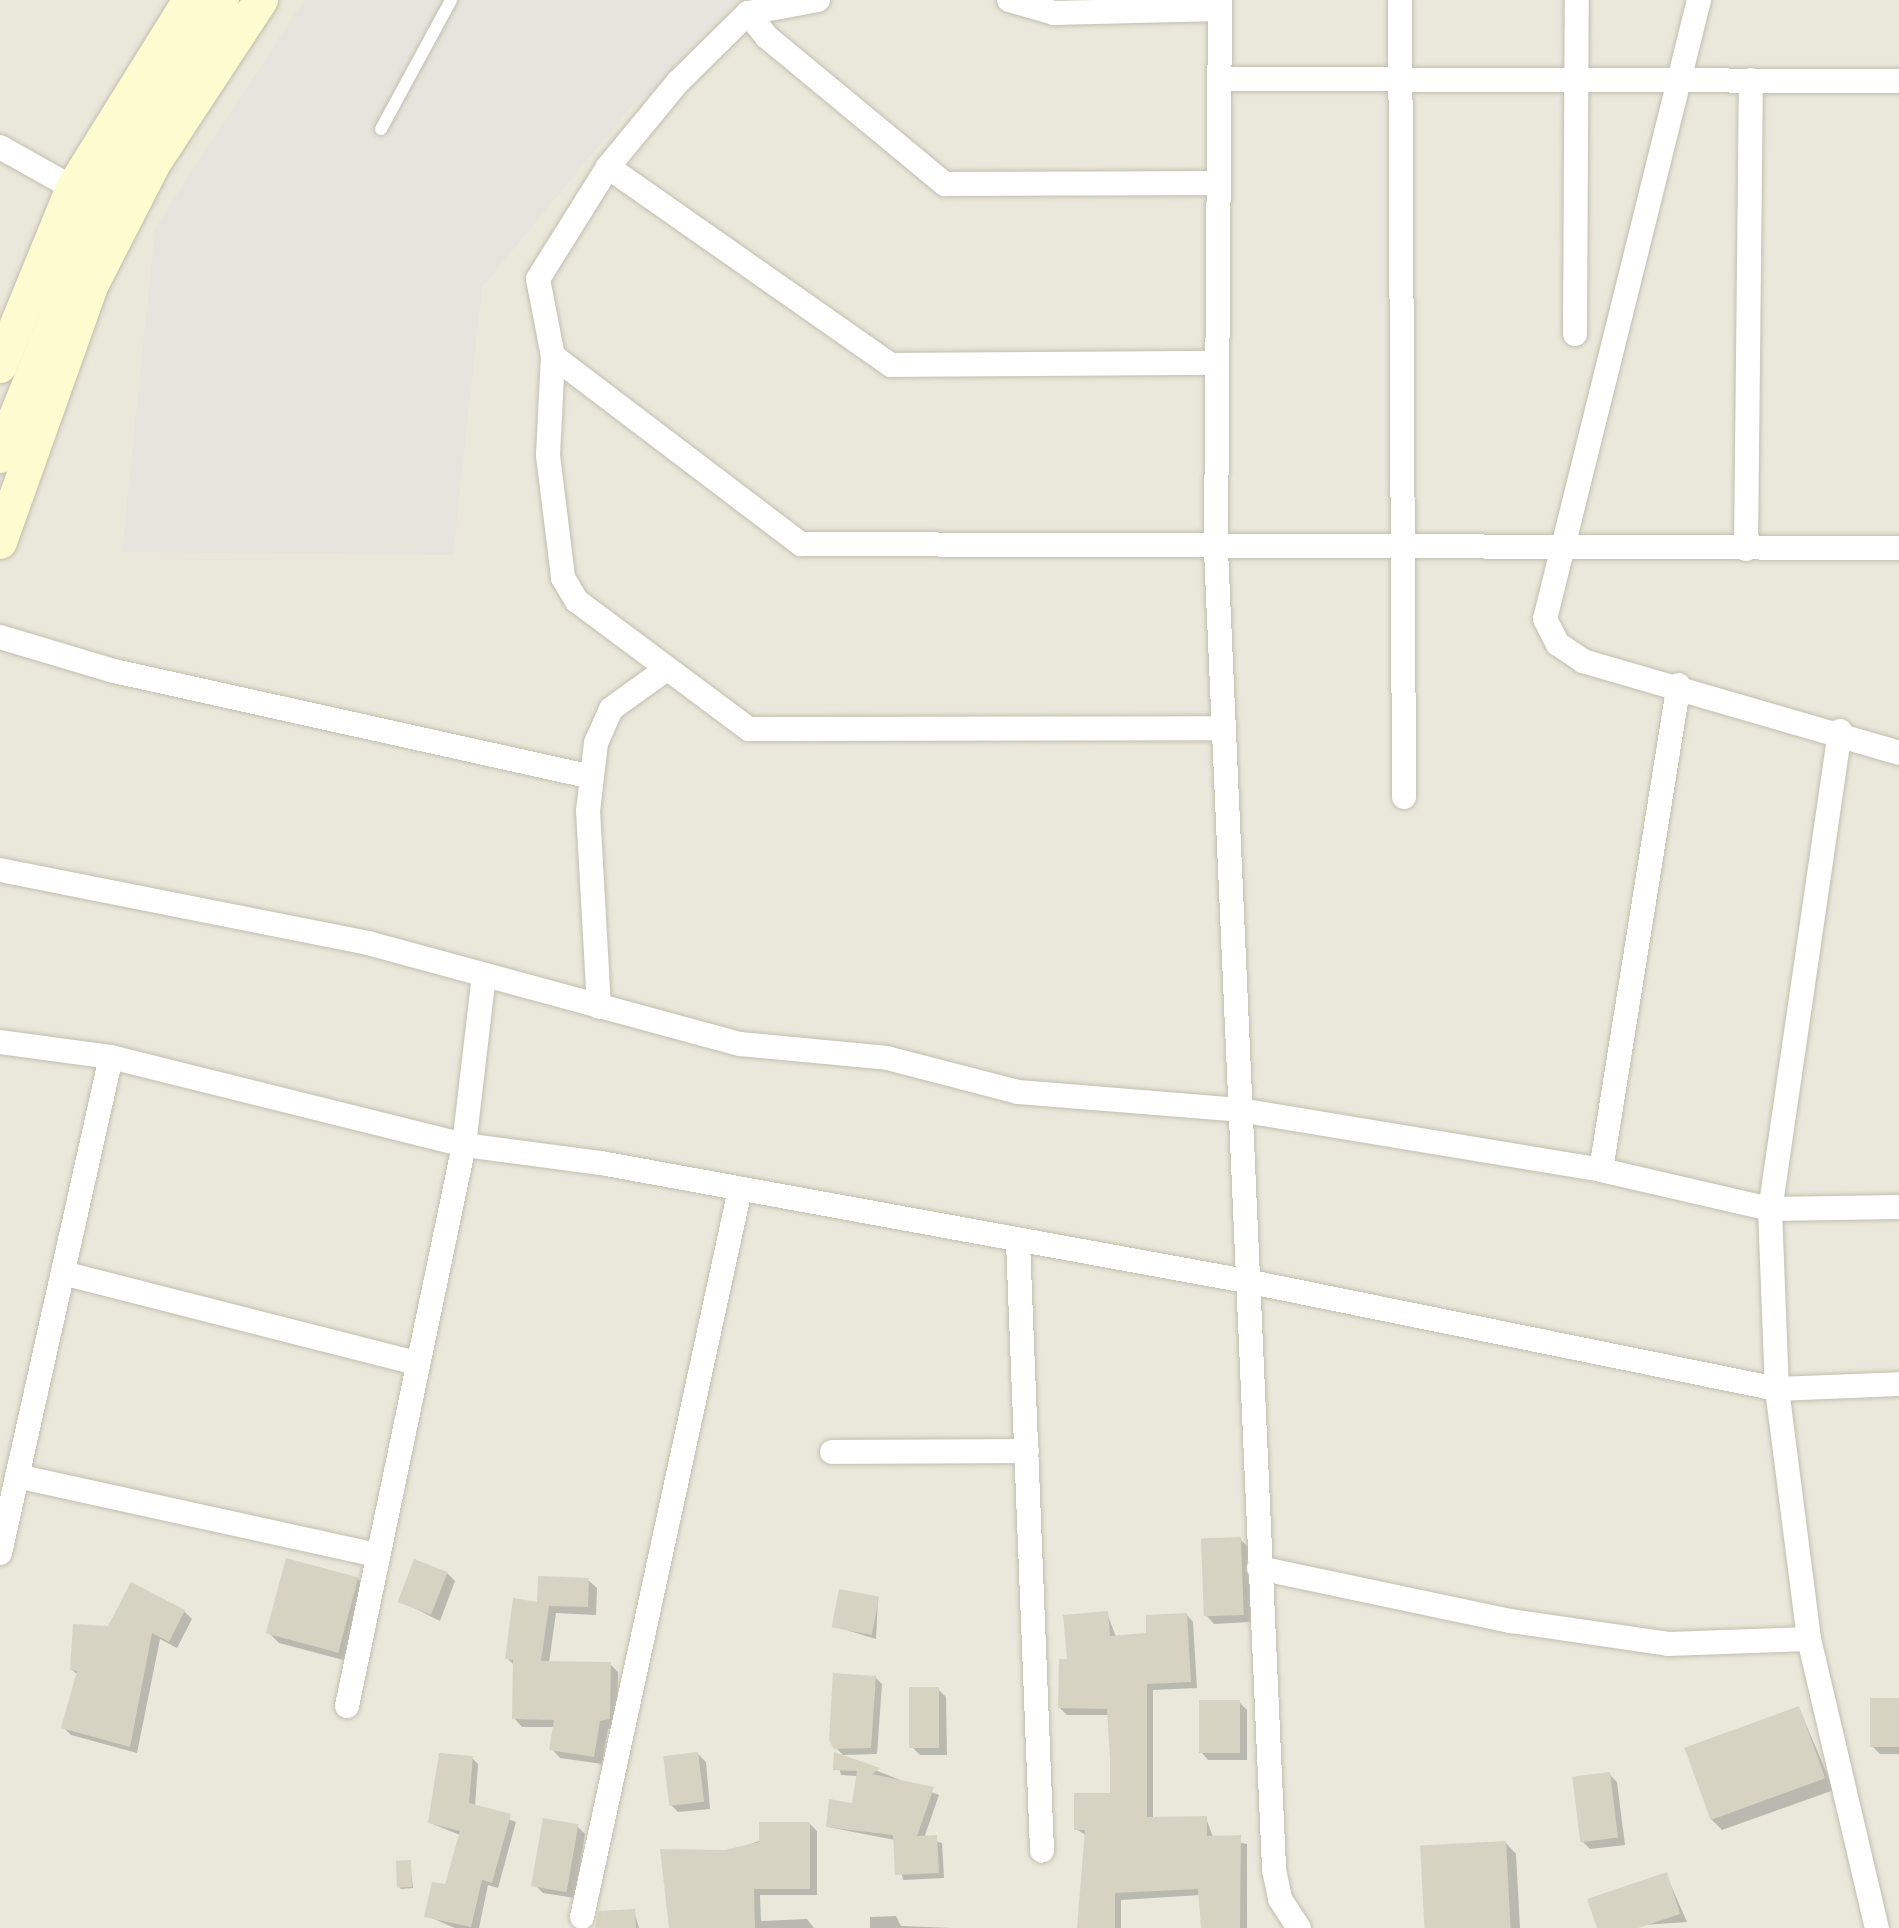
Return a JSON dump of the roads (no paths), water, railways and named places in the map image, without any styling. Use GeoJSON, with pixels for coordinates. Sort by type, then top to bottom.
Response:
{"type":"FeatureCollection","features":[{"type":"Feature","properties":{"kind":"main road"},"geometry":{"type":"LineString","coordinates":[[0,366],[73,188],[190,0]]}},
{"type":"Feature","properties":{"kind":"main road"},"geometry":{"type":"LineString","coordinates":[[0,456],[106,195],[222,0]]}},
{"type":"Feature","properties":{"kind":"main road"},"geometry":{"type":"LineString","coordinates":[[0,542],[92,284],[154,163],[261,0]]}},
{"type":"Feature","properties":{"kind":"street"},"geometry":{"type":"LineString","coordinates":[[818,0],[748,13],[678,82],[608,167],[538,279],[553,356],[548,455],[563,578],[577,601],[665,670],[749,729],[1224,728]]}},
{"type":"Feature","properties":{"kind":"street"},"geometry":{"type":"LineString","coordinates":[[1009,0],[1053,6],[1220,5],[1216,550],[1240,1110],[1251,1282],[1259,1568],[1274,1870],[1292,1926]]}},
{"type":"Feature","properties":{"kind":"street"},"geometry":{"type":"LineString","coordinates":[[1400,0],[1404,797]]}},
{"type":"Feature","properties":{"kind":"street"},"geometry":{"type":"LineString","coordinates":[[1575,334],[1577,0]]}},
{"type":"Feature","properties":{"kind":"street"},"geometry":{"type":"LineString","coordinates":[[1699,0],[1566,545],[1545,619],[1558,644],[1583,661],[1840,731],[1899,753]]}},
{"type":"Feature","properties":{"kind":"street"},"geometry":{"type":"LineString","coordinates":[[748,13],[767,37],[945,184],[1219,183]]}},
{"type":"Feature","properties":{"kind":"street"},"geometry":{"type":"LineString","coordinates":[[1220,79],[1899,81]]}},
{"type":"Feature","properties":{"kind":"street"},"geometry":{"type":"LineString","coordinates":[[1746,549],[1751,80]]}},
{"type":"Feature","properties":{"kind":"street"},"geometry":{"type":"LineString","coordinates":[[0,147],[73,188]]}},
{"type":"Feature","properties":{"kind":"street"},"geometry":{"type":"LineString","coordinates":[[608,167],[891,365],[1217,363]]}},
{"type":"Feature","properties":{"kind":"street"},"geometry":{"type":"LineString","coordinates":[[553,356],[801,544],[1403,551],[1566,545],[1899,548]]}},
{"type":"Feature","properties":{"kind":"street"},"geometry":{"type":"LineString","coordinates":[[0,637],[114,671],[591,777]]}},
{"type":"Feature","properties":{"kind":"street"},"geometry":{"type":"LineString","coordinates":[[599,1007],[591,777],[611,709],[635,685],[665,670]]}},
{"type":"Feature","properties":{"kind":"street"},"geometry":{"type":"LineString","coordinates":[[1601,1170],[1679,685]]}},
{"type":"Feature","properties":{"kind":"street"},"geometry":{"type":"LineString","coordinates":[[1840,731],[1770,1209],[1777,1389],[1809,1639],[1877,1928]]}},
{"type":"Feature","properties":{"kind":"street"},"geometry":{"type":"LineString","coordinates":[[0,870],[368,943],[740,1044],[887,1058],[1018,1092],[1240,1110],[1601,1170],[1770,1209],[1899,1207]]}},
{"type":"Feature","properties":{"kind":"street"},"geometry":{"type":"LineString","coordinates":[[347,1706],[415,1363],[464,1145],[484,975]]}},
{"type":"Feature","properties":{"kind":"street"},"geometry":{"type":"LineString","coordinates":[[0,1042],[111,1057],[464,1145],[740,1189],[1251,1282],[1777,1389],[1899,1384]]}},
{"type":"Feature","properties":{"kind":"street"},"geometry":{"type":"LineString","coordinates":[[0,1553],[111,1057]]}},
{"type":"Feature","properties":{"kind":"street"},"geometry":{"type":"LineString","coordinates":[[582,1917],[740,1189]]}},
{"type":"Feature","properties":{"kind":"street"},"geometry":{"type":"LineString","coordinates":[[1018,1242],[1042,1851]]}},
{"type":"Feature","properties":{"kind":"street"},"geometry":{"type":"LineString","coordinates":[[63,1273],[415,1363]]}},
{"type":"Feature","properties":{"kind":"street"},"geometry":{"type":"LineString","coordinates":[[832,1452],[1027,1451]]}},
{"type":"Feature","properties":{"kind":"street"},"geometry":{"type":"LineString","coordinates":[[17,1476],[377,1555]]}},
{"type":"Feature","properties":{"kind":"street"},"geometry":{"type":"LineString","coordinates":[[1259,1568],[1511,1621],[1668,1644],[1809,1639]]}},
{"type":"Feature","properties":{"kind":"street"},"geometry":{"type":"LineString","coordinates":[[1890,1928],[1899,1924]]}},
{"type":"Feature","properties":{"kind":"lane"},"geometry":{"type":"LineString","coordinates":[[381,129],[451,0]]}}]}
